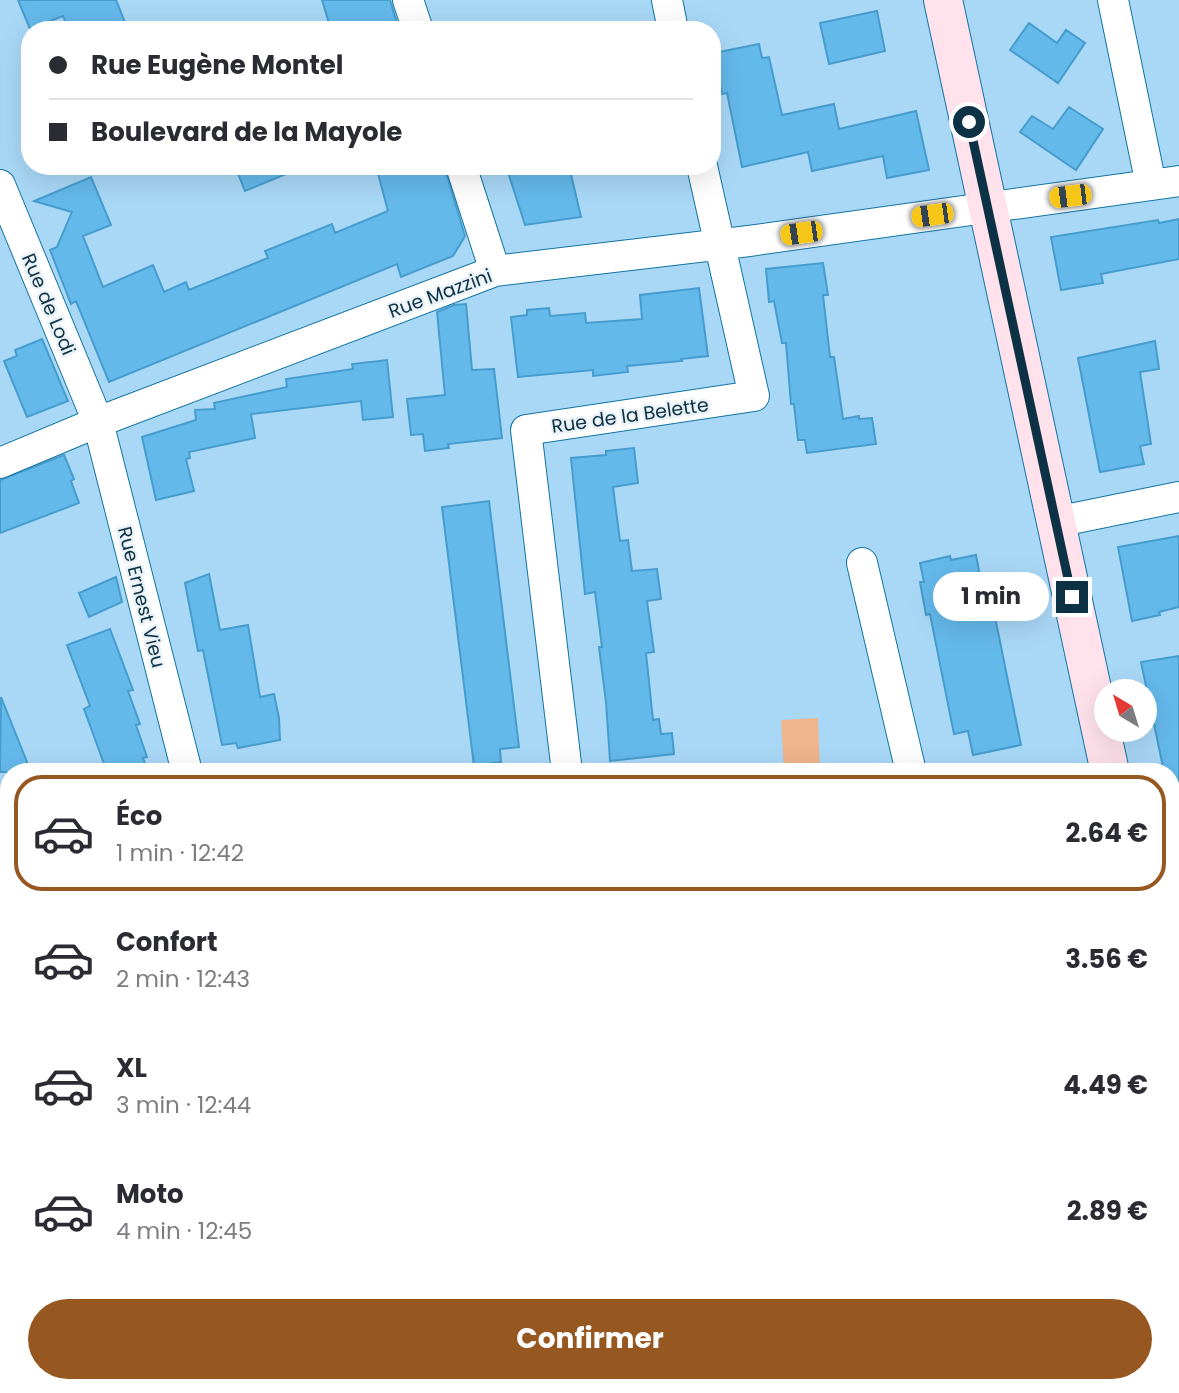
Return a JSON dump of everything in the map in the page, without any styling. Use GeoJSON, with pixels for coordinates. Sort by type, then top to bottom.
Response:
{"type":"FeatureCollection","features":[{"type":"Feature","properties":{"kind":"main road"},"geometry":{"type":"LineString","coordinates":[[943,0],[1108,763]]}},
{"type":"Feature","properties":{"kind":"street"},"geometry":{"type":"LineString","coordinates":[[408,0],[415,21]]}},
{"type":"Feature","properties":{"kind":"street"},"geometry":{"type":"LineString","coordinates":[[667,0],[671,21]]}},
{"type":"Feature","properties":{"kind":"street"},"geometry":{"type":"LineString","coordinates":[[1113,0],[1165,183]]}},
{"type":"Feature","properties":{"kind":"street"},"geometry":{"type":"LineString","coordinates":[[464,175],[495,271]]}},
{"type":"Feature","properties":{"kind":"street"},"geometry":{"type":"LineString","coordinates":[[704,175],[719,244]]}},
{"type":"Feature","properties":{"kind":"street","name":"Rue Mazzini"},"geometry":{"type":"LineString","coordinates":[[0,463],[99,422],[495,271],[719,244],[1165,183]]}},
{"type":"Feature","properties":{"kind":"street","name":"Rue de Lodi"},"geometry":{"type":"LineString","coordinates":[[0,185],[7,224],[99,422]]}},
{"type":"Feature","properties":{"kind":"street","name":"Rue de la Belette"},"geometry":{"type":"LineString","coordinates":[[566,763],[526,430],[754,396],[719,244]]}},
{"type":"Feature","properties":{"kind":"street","name":"Rue Ernest Vieu"},"geometry":{"type":"LineString","coordinates":[[99,422],[185,763]]}},
{"type":"Feature","properties":{"kind":"street"},"geometry":{"type":"LineString","coordinates":[[1056,522],[1179,497]]}},
{"type":"Feature","properties":{"kind":"street"},"geometry":{"type":"LineString","coordinates":[[862,563],[909,763]]}},
{"type":"Feature","properties":{"kind":"shaded area"},"geometry":{"type":"Polygon","coordinates":[[[818,718],[820,763],[783,763],[781,720],[818,718]]]}},
{"type":"Feature","properties":{"kind":"building"},"geometry":{"type":"Polygon","coordinates":[[[18,0],[116,0],[124,21],[65,21],[63,16],[50,21],[27,21],[18,0]]]}},
{"type":"Feature","properties":{"kind":"building"},"geometry":{"type":"Polygon","coordinates":[[[322,0],[390,0],[396,21],[328,21],[322,0]]]}},
{"type":"Feature","properties":{"kind":"building"},"geometry":{"type":"Polygon","coordinates":[[[877,11],[885,51],[829,64],[820,23],[877,11]]]}},
{"type":"Feature","properties":{"kind":"building"},"geometry":{"type":"Polygon","coordinates":[[[1029,23],[1057,43],[1066,30],[1085,43],[1058,83],[1010,50],[1029,23]]]}},
{"type":"Feature","properties":{"kind":"building"},"geometry":{"type":"Polygon","coordinates":[[[759,44],[762,58],[769,57],[782,115],[834,104],[839,129],[916,111],[929,170],[887,178],[883,156],[812,171],[808,152],[742,167],[727,93],[722,94],[721,89],[721,52],[759,44]]]}},
{"type":"Feature","properties":{"kind":"building"},"geometry":{"type":"Polygon","coordinates":[[[1069,107],[1103,129],[1076,170],[1020,132],[1032,116],[1053,129],[1069,107]]]}},
{"type":"Feature","properties":{"kind":"building"},"geometry":{"type":"Polygon","coordinates":[[[239,175],[284,175],[245,191],[239,175]]]}},
{"type":"Feature","properties":{"kind":"building"},"geometry":{"type":"Polygon","coordinates":[[[378,175],[447,175],[465,236],[453,256],[401,277],[397,264],[109,382],[76,301],[71,304],[50,250],[57,247],[72,212],[34,201],[91,177],[111,225],[83,236],[103,287],[153,265],[164,292],[186,282],[189,290],[268,258],[265,251],[332,224],[335,233],[388,211],[378,175]]]}},
{"type":"Feature","properties":{"kind":"building"},"geometry":{"type":"Polygon","coordinates":[[[509,175],[571,175],[581,217],[525,225],[509,175]]]}},
{"type":"Feature","properties":{"kind":"building"},"geometry":{"type":"Polygon","coordinates":[[[1179,219],[1179,259],[1101,274],[1103,283],[1061,290],[1051,237],[1179,219]]]}},
{"type":"Feature","properties":{"kind":"building"},"geometry":{"type":"Polygon","coordinates":[[[823,263],[828,295],[823,295],[830,357],[834,357],[843,419],[859,416],[859,419],[872,418],[876,444],[807,453],[805,440],[798,440],[794,404],[791,404],[786,343],[782,343],[774,301],[769,302],[766,269],[823,263]]]}},
{"type":"Feature","properties":{"kind":"building"},"geometry":{"type":"Polygon","coordinates":[[[699,288],[708,356],[627,366],[628,372],[593,376],[593,370],[518,377],[511,317],[527,315],[527,310],[549,308],[550,316],[585,313],[586,323],[642,319],[640,295],[699,288]]]}},
{"type":"Feature","properties":{"kind":"building"},"geometry":{"type":"Polygon","coordinates":[[[466,304],[472,370],[494,369],[502,438],[448,444],[449,448],[425,451],[423,434],[411,435],[407,399],[445,395],[437,312],[454,305],[466,304]]]}},
{"type":"Feature","properties":{"kind":"building"},"geometry":{"type":"Polygon","coordinates":[[[42,339],[68,401],[27,417],[4,361],[17,356],[15,350],[42,339]]]}},
{"type":"Feature","properties":{"kind":"building"},"geometry":{"type":"Polygon","coordinates":[[[1155,341],[1159,369],[1140,372],[1151,444],[1140,446],[1144,464],[1100,472],[1078,358],[1155,341]]]}},
{"type":"Feature","properties":{"kind":"building"},"geometry":{"type":"Polygon","coordinates":[[[387,360],[393,417],[363,420],[361,401],[251,414],[255,438],[189,452],[190,458],[186,459],[194,491],[156,500],[142,437],[196,420],[195,410],[215,409],[214,403],[287,387],[286,379],[353,369],[352,364],[387,360]]]}},
{"type":"Feature","properties":{"kind":"building"},"geometry":{"type":"Polygon","coordinates":[[[634,448],[638,483],[613,487],[620,541],[628,540],[632,571],[657,569],[661,599],[647,601],[654,652],[646,653],[653,720],[659,719],[661,734],[672,733],[674,754],[610,761],[599,647],[602,647],[595,592],[585,594],[571,458],[606,455],[606,451],[634,448]]]}},
{"type":"Feature","properties":{"kind":"building"},"geometry":{"type":"Polygon","coordinates":[[[64,455],[74,479],[71,481],[79,503],[0,533],[0,480],[64,455]]]}},
{"type":"Feature","properties":{"kind":"building"},"geometry":{"type":"Polygon","coordinates":[[[489,501],[519,747],[500,749],[501,762],[474,763],[442,507],[489,501]]]}},
{"type":"Feature","properties":{"kind":"building"},"geometry":{"type":"Polygon","coordinates":[[[1179,536],[1179,607],[1159,612],[1160,615],[1132,621],[1118,547],[1179,536]]]}},
{"type":"Feature","properties":{"kind":"building"},"geometry":{"type":"Polygon","coordinates":[[[976,555],[990,613],[994,612],[1021,745],[973,755],[968,731],[954,734],[930,614],[926,615],[920,582],[924,582],[920,563],[950,556],[951,560],[976,555]]]}},
{"type":"Feature","properties":{"kind":"building"},"geometry":{"type":"Polygon","coordinates":[[[209,574],[220,630],[248,625],[260,697],[274,694],[280,740],[238,748],[236,743],[222,745],[203,650],[198,651],[185,583],[209,574]]]}},
{"type":"Feature","properties":{"kind":"building"},"geometry":{"type":"Polygon","coordinates":[[[116,577],[122,602],[89,617],[79,593],[116,577]]]}},
{"type":"Feature","properties":{"kind":"building"},"geometry":{"type":"Polygon","coordinates":[[[110,629],[133,690],[128,691],[140,724],[136,725],[147,757],[143,758],[145,763],[104,763],[84,709],[90,706],[67,645],[110,629]]]}},
{"type":"Feature","properties":{"kind":"building"},"geometry":{"type":"Polygon","coordinates":[[[1179,656],[1179,763],[1162,763],[1157,739],[1157,679],[1145,679],[1141,662],[1179,656]]]}},
{"type":"Feature","properties":{"kind":"building"},"geometry":{"type":"Polygon","coordinates":[[[1,697],[27,763],[0,763],[1,697]]]}},
{"type":"Feature","properties":{"kind":"route"},"geometry":{"type":"LineString","coordinates":[[969,122],[1072,597]]}}]}
